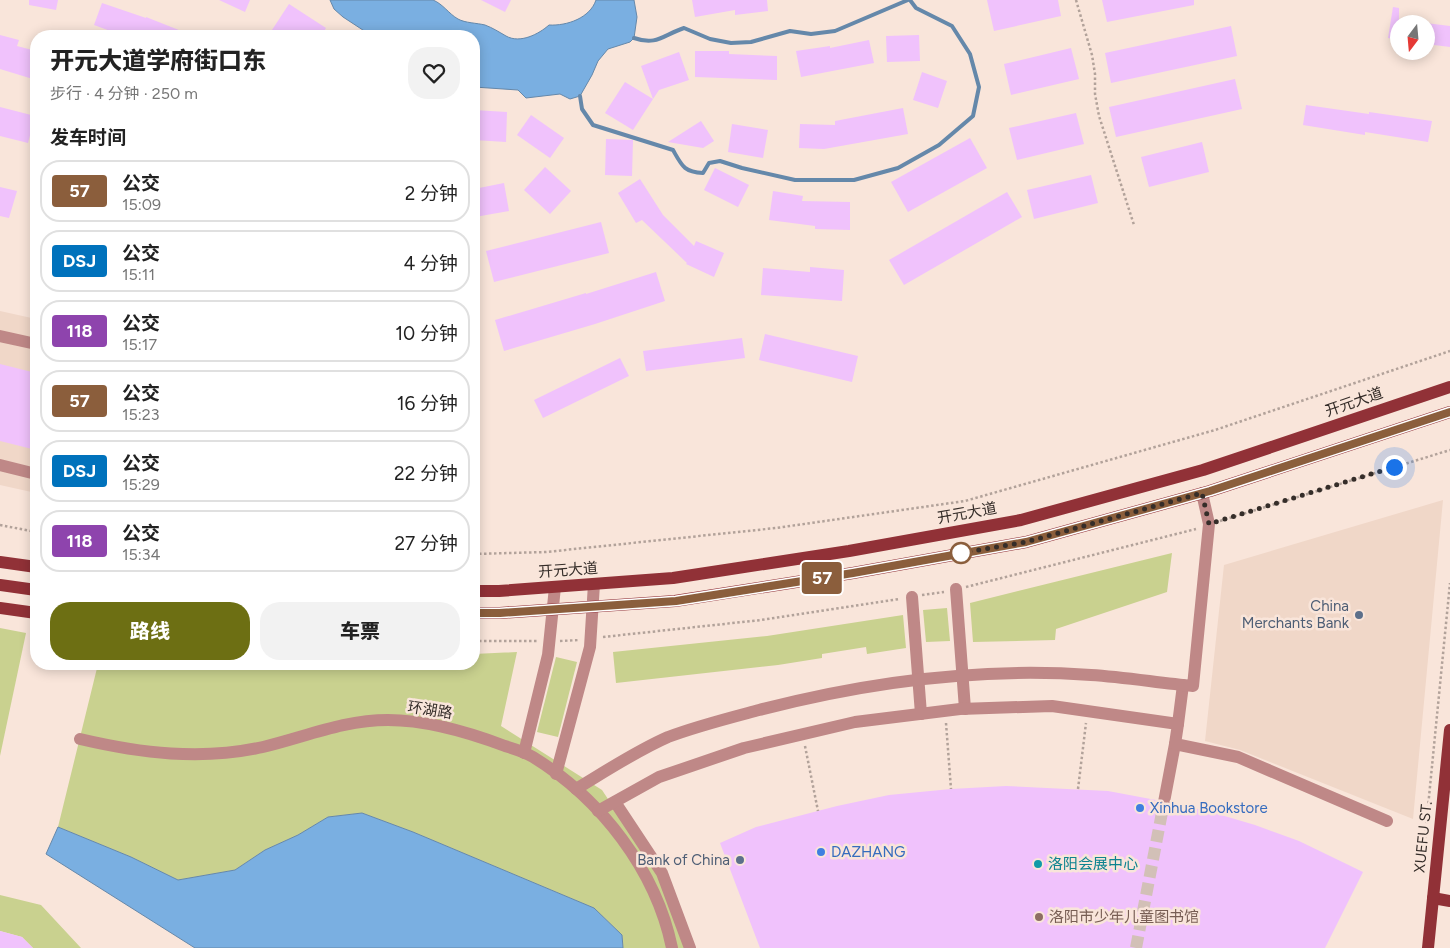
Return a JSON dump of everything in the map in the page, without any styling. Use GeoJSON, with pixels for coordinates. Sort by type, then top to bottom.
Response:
{"type":"FeatureCollection","features":[{"type":"Feature","properties":{"kind":"main road","name":"开元大道"},"geometry":{"type":"LineString","coordinates":[[480,591],[673,578],[849,551],[1021,520],[1203,470],[1450,387]]}},
{"type":"Feature","properties":{"kind":"main road"},"geometry":{"type":"LineString","coordinates":[[480,613],[676,601],[853,573],[1026,542],[1202,493],[1450,412]]}},
{"type":"Feature","properties":{"kind":"main road"},"geometry":{"type":"LineString","coordinates":[[0,562],[30,567]]}},
{"type":"Feature","properties":{"kind":"main road"},"geometry":{"type":"LineString","coordinates":[[0,585],[30,589]]}},
{"type":"Feature","properties":{"kind":"main road"},"geometry":{"type":"LineString","coordinates":[[0,608],[30,612]]}},
{"type":"Feature","properties":{"kind":"main road","name":"XUEFU ST."},"geometry":{"type":"LineString","coordinates":[[1428,948],[1450,730]]}},
{"type":"Feature","properties":{"kind":"main road"},"geometry":{"type":"LineString","coordinates":[[1433,898],[1450,901]]}},
{"type":"Feature","properties":{"kind":"street"},"geometry":{"type":"LineString","coordinates":[[0,336],[30,343]]}},
{"type":"Feature","properties":{"kind":"street"},"geometry":{"type":"LineString","coordinates":[[0,465],[30,472]]}},
{"type":"Feature","properties":{"kind":"street"},"geometry":{"type":"LineString","coordinates":[[576,789],[622,761],[668,738],[716,722],[789,702],[859,687],[918,679],[1002,673],[1091,675],[1193,686],[1209,524],[1202,493]]}},
{"type":"Feature","properties":{"kind":"street"},"geometry":{"type":"LineString","coordinates":[[556,774],[590,647],[594,584]]}},
{"type":"Feature","properties":{"kind":"street"},"geometry":{"type":"LineString","coordinates":[[524,753],[548,655],[555,587]]}},
{"type":"Feature","properties":{"kind":"street"},"geometry":{"type":"LineString","coordinates":[[956,589],[965,709]]}},
{"type":"Feature","properties":{"kind":"street"},"geometry":{"type":"LineString","coordinates":[[912,597],[921,714]]}},
{"type":"Feature","properties":{"kind":"street"},"geometry":{"type":"LineString","coordinates":[[1164,802],[1176,744],[1183,685]]}},
{"type":"Feature","properties":{"kind":"street"},"geometry":{"type":"LineString","coordinates":[[598,811],[659,777],[744,748],[855,722],[965,709],[1052,706],[1178,724]]}},
{"type":"Feature","properties":{"kind":"street","name":"环湖路"},"geometry":{"type":"LineString","coordinates":[[80,739],[159,754],[204,755],[264,746],[350,723],[388,720],[434,724],[484,738],[532,756],[576,789],[616,831],[637,861],[647,881],[668,929],[672,948]]}},
{"type":"Feature","properties":{"kind":"street"},"geometry":{"type":"LineString","coordinates":[[1176,744],[1238,757],[1387,820]]}},
{"type":"Feature","properties":{"kind":"street"},"geometry":{"type":"LineString","coordinates":[[615,802],[662,873],[690,948]]}},
{"type":"Feature","properties":{"kind":"path"},"geometry":{"type":"LineString","coordinates":[[1076,0],[1092,55],[1099,116],[1134,225]]}},
{"type":"Feature","properties":{"kind":"path"},"geometry":{"type":"LineString","coordinates":[[480,554],[546,552],[776,528],[965,501],[1216,430],[1450,351]]}},
{"type":"Feature","properties":{"kind":"path"},"geometry":{"type":"LineString","coordinates":[[480,641],[550,641],[761,620],[956,589],[1209,524],[1450,450]]}},
{"type":"Feature","properties":{"kind":"path"},"geometry":{"type":"LineString","coordinates":[[0,526],[30,531]]}},
{"type":"Feature","properties":{"kind":"path"},"geometry":{"type":"LineString","coordinates":[[1422,869],[1450,583]]}},
{"type":"Feature","properties":{"kind":"path"},"geometry":{"type":"LineString","coordinates":[[945,711],[951,789]]}},
{"type":"Feature","properties":{"kind":"path"},"geometry":{"type":"LineString","coordinates":[[1078,789],[1087,711]]}},
{"type":"Feature","properties":{"kind":"path"},"geometry":{"type":"LineString","coordinates":[[803,734],[818,811]]}},
{"type":"Feature","properties":{"kind":"shaded area"},"geometry":{"type":"Polygon","coordinates":[[[0,311],[30,318],[30,492],[0,485],[0,311]]]}},
{"type":"Feature","properties":{"kind":"shaded area"},"geometry":{"type":"Polygon","coordinates":[[[1443,500],[1413,819],[1240,750],[1205,741],[1224,565],[1443,500]]]}},
{"type":"Feature","properties":{"kind":"green space"},"geometry":{"type":"Polygon","coordinates":[[[1172,553],[1167,592],[1056,629],[1055,640],[973,642],[970,603],[1172,553]]]}},
{"type":"Feature","properties":{"kind":"green space"},"geometry":{"type":"Polygon","coordinates":[[[947,608],[950,641],[926,642],[923,610],[947,608]]]}},
{"type":"Feature","properties":{"kind":"green space"},"geometry":{"type":"Polygon","coordinates":[[[903,615],[906,648],[867,654],[866,647],[822,654],[822,658],[778,665],[616,683],[613,652],[767,636],[903,615]]]}},
{"type":"Feature","properties":{"kind":"green space"},"geometry":{"type":"Polygon","coordinates":[[[0,628],[26,633],[0,756],[0,628]]]}},
{"type":"Feature","properties":{"kind":"green space"},"geometry":{"type":"Polygon","coordinates":[[[517,652],[501,726],[602,790],[659,876],[685,948],[623,948],[622,935],[594,908],[413,832],[362,813],[328,817],[298,835],[265,850],[235,870],[178,880],[131,857],[58,827],[97,670],[480,670],[480,654],[517,652]]]}},
{"type":"Feature","properties":{"kind":"green space"},"geometry":{"type":"Polygon","coordinates":[[[556,657],[577,662],[558,737],[537,732],[556,657]]]}},
{"type":"Feature","properties":{"kind":"green space"},"geometry":{"type":"Polygon","coordinates":[[[0,895],[41,905],[81,948],[33,948],[22,937],[0,931],[0,895]]]}},
{"type":"Feature","properties":{"kind":"water"},"geometry":{"type":"Polygon","coordinates":[[[330,0],[433,0],[461,20],[485,25],[506,36],[517,39],[535,35],[549,25],[577,20],[589,12],[596,0],[634,0],[637,17],[634,38],[630,42],[608,49],[598,61],[580,96],[570,99],[560,94],[526,98],[518,90],[480,87],[480,30],[363,30],[334,9],[330,0]]]}},
{"type":"Feature","properties":{"kind":"water"},"geometry":{"type":"Polygon","coordinates":[[[362,813],[413,832],[594,908],[622,935],[623,948],[195,948],[46,854],[58,827],[131,857],[178,880],[235,870],[265,850],[298,835],[328,817],[362,813]]]}},
{"type":"Feature","properties":{"kind":"building"},"geometry":{"type":"Polygon","coordinates":[[[29,0],[58,0],[56,10],[29,5],[29,0]]]}},
{"type":"Feature","properties":{"kind":"building"},"geometry":{"type":"Polygon","coordinates":[[[219,0],[250,0],[245,12],[219,0]]]}},
{"type":"Feature","properties":{"kind":"building"},"geometry":{"type":"Polygon","coordinates":[[[481,0],[511,0],[505,12],[481,0]]]}},
{"type":"Feature","properties":{"kind":"building"},"geometry":{"type":"Polygon","coordinates":[[[692,0],[767,0],[768,11],[735,15],[735,10],[695,17],[692,0]]]}},
{"type":"Feature","properties":{"kind":"building"},"geometry":{"type":"Polygon","coordinates":[[[987,0],[1058,0],[1061,16],[994,31],[987,0]]]}},
{"type":"Feature","properties":{"kind":"building"},"geometry":{"type":"Polygon","coordinates":[[[1102,0],[1194,0],[1194,5],[1107,22],[1102,0]]]}},
{"type":"Feature","properties":{"kind":"building"},"geometry":{"type":"Polygon","coordinates":[[[102,3],[179,30],[108,30],[94,25],[102,3]]]}},
{"type":"Feature","properties":{"kind":"building"},"geometry":{"type":"Polygon","coordinates":[[[289,4],[326,28],[325,30],[272,30],[289,4]]]}},
{"type":"Feature","properties":{"kind":"building"},"geometry":{"type":"Polygon","coordinates":[[[1393,7],[1399,8],[1399,15],[1392,15],[1393,7]]]}},
{"type":"Feature","properties":{"kind":"building"},"geometry":{"type":"Polygon","coordinates":[[[1435,24],[1450,26],[1450,47],[1435,45],[1435,24]]]}},
{"type":"Feature","properties":{"kind":"building"},"geometry":{"type":"Polygon","coordinates":[[[1231,26],[1237,56],[1111,83],[1105,53],[1231,26]]]}},
{"type":"Feature","properties":{"kind":"building"},"geometry":{"type":"Polygon","coordinates":[[[0,35],[19,40],[17,46],[30,49],[30,78],[0,69],[0,35]]]}},
{"type":"Feature","properties":{"kind":"building"},"geometry":{"type":"Polygon","coordinates":[[[919,35],[920,61],[887,62],[886,36],[919,35]]]}},
{"type":"Feature","properties":{"kind":"building"},"geometry":{"type":"Polygon","coordinates":[[[869,40],[874,63],[801,77],[796,51],[830,46],[830,48],[869,40]]]}},
{"type":"Feature","properties":{"kind":"building"},"geometry":{"type":"Polygon","coordinates":[[[1071,48],[1079,79],[1011,95],[1004,64],[1071,48]]]}},
{"type":"Feature","properties":{"kind":"building"},"geometry":{"type":"Polygon","coordinates":[[[695,51],[729,51],[729,54],[777,56],[777,80],[695,77],[695,51]]]}},
{"type":"Feature","properties":{"kind":"building"},"geometry":{"type":"Polygon","coordinates":[[[679,52],[689,80],[659,90],[653,99],[641,66],[679,52]]]}},
{"type":"Feature","properties":{"kind":"building"},"geometry":{"type":"Polygon","coordinates":[[[922,72],[947,81],[938,108],[913,100],[922,72]]]}},
{"type":"Feature","properties":{"kind":"building"},"geometry":{"type":"Polygon","coordinates":[[[1235,79],[1242,109],[1116,137],[1109,107],[1235,79]]]}},
{"type":"Feature","properties":{"kind":"building"},"geometry":{"type":"Polygon","coordinates":[[[625,82],[653,99],[633,130],[605,113],[625,82]]]}},
{"type":"Feature","properties":{"kind":"building"},"geometry":{"type":"Polygon","coordinates":[[[1306,105],[1432,121],[1428,142],[1365,132],[1365,135],[1303,125],[1306,105]]]}},
{"type":"Feature","properties":{"kind":"building"},"geometry":{"type":"Polygon","coordinates":[[[0,107],[30,115],[28,143],[0,136],[0,107]]]}},
{"type":"Feature","properties":{"kind":"building"},"geometry":{"type":"Polygon","coordinates":[[[903,108],[908,134],[824,149],[799,148],[800,124],[835,125],[835,121],[903,108]]]}},
{"type":"Feature","properties":{"kind":"building"},"geometry":{"type":"Polygon","coordinates":[[[480,110],[507,112],[506,142],[480,140],[480,110]]]}},
{"type":"Feature","properties":{"kind":"building"},"geometry":{"type":"Polygon","coordinates":[[[1076,113],[1084,144],[1017,160],[1009,128],[1076,113]]]}},
{"type":"Feature","properties":{"kind":"building"},"geometry":{"type":"Polygon","coordinates":[[[531,115],[564,138],[550,158],[517,135],[531,115]]]}},
{"type":"Feature","properties":{"kind":"building"},"geometry":{"type":"Polygon","coordinates":[[[701,121],[714,141],[703,148],[668,142],[701,121]]]}},
{"type":"Feature","properties":{"kind":"building"},"geometry":{"type":"Polygon","coordinates":[[[732,124],[768,130],[763,158],[728,152],[732,124]]]}},
{"type":"Feature","properties":{"kind":"building"},"geometry":{"type":"Polygon","coordinates":[[[970,138],[987,168],[908,212],[891,182],[970,138]]]}},
{"type":"Feature","properties":{"kind":"building"},"geometry":{"type":"Polygon","coordinates":[[[606,139],[633,140],[632,176],[605,175],[606,139]]]}},
{"type":"Feature","properties":{"kind":"building"},"geometry":{"type":"Polygon","coordinates":[[[1202,142],[1209,172],[1149,187],[1141,157],[1202,142]]]}},
{"type":"Feature","properties":{"kind":"building"},"geometry":{"type":"Polygon","coordinates":[[[545,167],[571,191],[550,214],[524,190],[545,167]]]}},
{"type":"Feature","properties":{"kind":"building"},"geometry":{"type":"Polygon","coordinates":[[[715,168],[749,185],[738,207],[704,190],[715,168]]]}},
{"type":"Feature","properties":{"kind":"building"},"geometry":{"type":"Polygon","coordinates":[[[1091,175],[1098,203],[1034,219],[1027,190],[1091,175]]]}},
{"type":"Feature","properties":{"kind":"building"},"geometry":{"type":"Polygon","coordinates":[[[640,179],[663,215],[694,246],[696,241],[724,253],[714,277],[686,264],[642,220],[636,223],[618,193],[640,179]]]}},
{"type":"Feature","properties":{"kind":"building"},"geometry":{"type":"Polygon","coordinates":[[[504,183],[509,211],[480,216],[480,188],[504,183]]]}},
{"type":"Feature","properties":{"kind":"building"},"geometry":{"type":"Polygon","coordinates":[[[0,187],[17,191],[9,218],[0,216],[0,187]]]}},
{"type":"Feature","properties":{"kind":"building"},"geometry":{"type":"Polygon","coordinates":[[[773,191],[803,196],[802,201],[850,202],[850,230],[815,229],[815,226],[769,220],[773,191]]]}},
{"type":"Feature","properties":{"kind":"building"},"geometry":{"type":"Polygon","coordinates":[[[1007,192],[1022,217],[904,285],[889,260],[1007,192]]]}},
{"type":"Feature","properties":{"kind":"building"},"geometry":{"type":"Polygon","coordinates":[[[601,222],[609,253],[494,282],[486,251],[601,222]]]}},
{"type":"Feature","properties":{"kind":"building"},"geometry":{"type":"Polygon","coordinates":[[[810,267],[844,270],[842,301],[761,295],[763,268],[810,272],[810,267]]]}},
{"type":"Feature","properties":{"kind":"building"},"geometry":{"type":"Polygon","coordinates":[[[656,272],[665,301],[504,351],[495,320],[656,272]]]}},
{"type":"Feature","properties":{"kind":"building"},"geometry":{"type":"Polygon","coordinates":[[[765,334],[858,356],[852,382],[759,360],[765,334]]]}},
{"type":"Feature","properties":{"kind":"building"},"geometry":{"type":"Polygon","coordinates":[[[742,338],[745,358],[646,371],[643,351],[742,338]]]}},
{"type":"Feature","properties":{"kind":"building"},"geometry":{"type":"Polygon","coordinates":[[[620,358],[629,376],[543,418],[534,400],[620,358]]]}},
{"type":"Feature","properties":{"kind":"building"},"geometry":{"type":"Polygon","coordinates":[[[0,364],[30,372],[30,448],[0,441],[0,364]]]}},
{"type":"Feature","properties":{"kind":"building","name":"洛阳会展中心"},"geometry":{"type":"Polygon","coordinates":[[[1006,786],[1108,791],[1156,800],[1157,805],[1162,810],[1167,809],[1172,803],[1211,812],[1299,841],[1363,872],[1325,948],[760,948],[720,843],[756,827],[889,795],[1006,786]]]}},
{"type":"Feature","properties":{"kind":"building"},"geometry":{"type":"Polygon","coordinates":[[[0,931],[22,937],[33,948],[0,948],[0,931]]]}},
{"type":"Feature","properties":{"kind":"waterway"},"geometry":{"type":"LineString","coordinates":[[634,38],[649,41],[660,39],[684,28],[710,39],[731,43],[751,42],[790,31],[811,34],[835,31],[908,0]]}},
{"type":"Feature","properties":{"kind":"waterway"},"geometry":{"type":"LineString","coordinates":[[580,96],[582,109],[593,125],[673,150],[684,167],[692,171],[703,173],[709,163],[720,161],[795,180],[854,180],[898,168],[939,145],[973,116],[979,87],[970,54],[952,26],[916,8],[910,0]]}},
{"type":"Feature","properties":{"kind":"tunnel"},"geometry":{"type":"LineString","coordinates":[[1136,948],[1164,802]]}},
{"type":"Feature","properties":{"kind":"bus line","name":"57"},"geometry":{"type":"LineString","coordinates":[[480,613],[676,601],[853,573],[1026,542],[1210,491],[1450,412]]}},
{"type":"Feature","properties":{"kind":"place","name":"China Merchants Bank"},"geometry":{"type":"Point","coordinates":[1359,615]}},
{"type":"Feature","properties":{"kind":"place","name":"Xinhua Bookstore"},"geometry":{"type":"Point","coordinates":[1140,808]}},
{"type":"Feature","properties":{"kind":"place","name":"DAZHANG"},"geometry":{"type":"Point","coordinates":[821,852]}},
{"type":"Feature","properties":{"kind":"place","name":"Bank of China"},"geometry":{"type":"Point","coordinates":[740,860]}},
{"type":"Feature","properties":{"kind":"place","name":"洛阳会展中心"},"geometry":{"type":"Point","coordinates":[1038,864]}},
{"type":"Feature","properties":{"kind":"place","name":"洛阳市少年儿童图书馆"},"geometry":{"type":"Point","coordinates":[1039,917]}},
{"type":"Feature","properties":{"kind":"route"},"geometry":{"type":"LineString","coordinates":[[961,553],[1026,542],[1202,493],[1209,524],[1394,467]]}}]}
